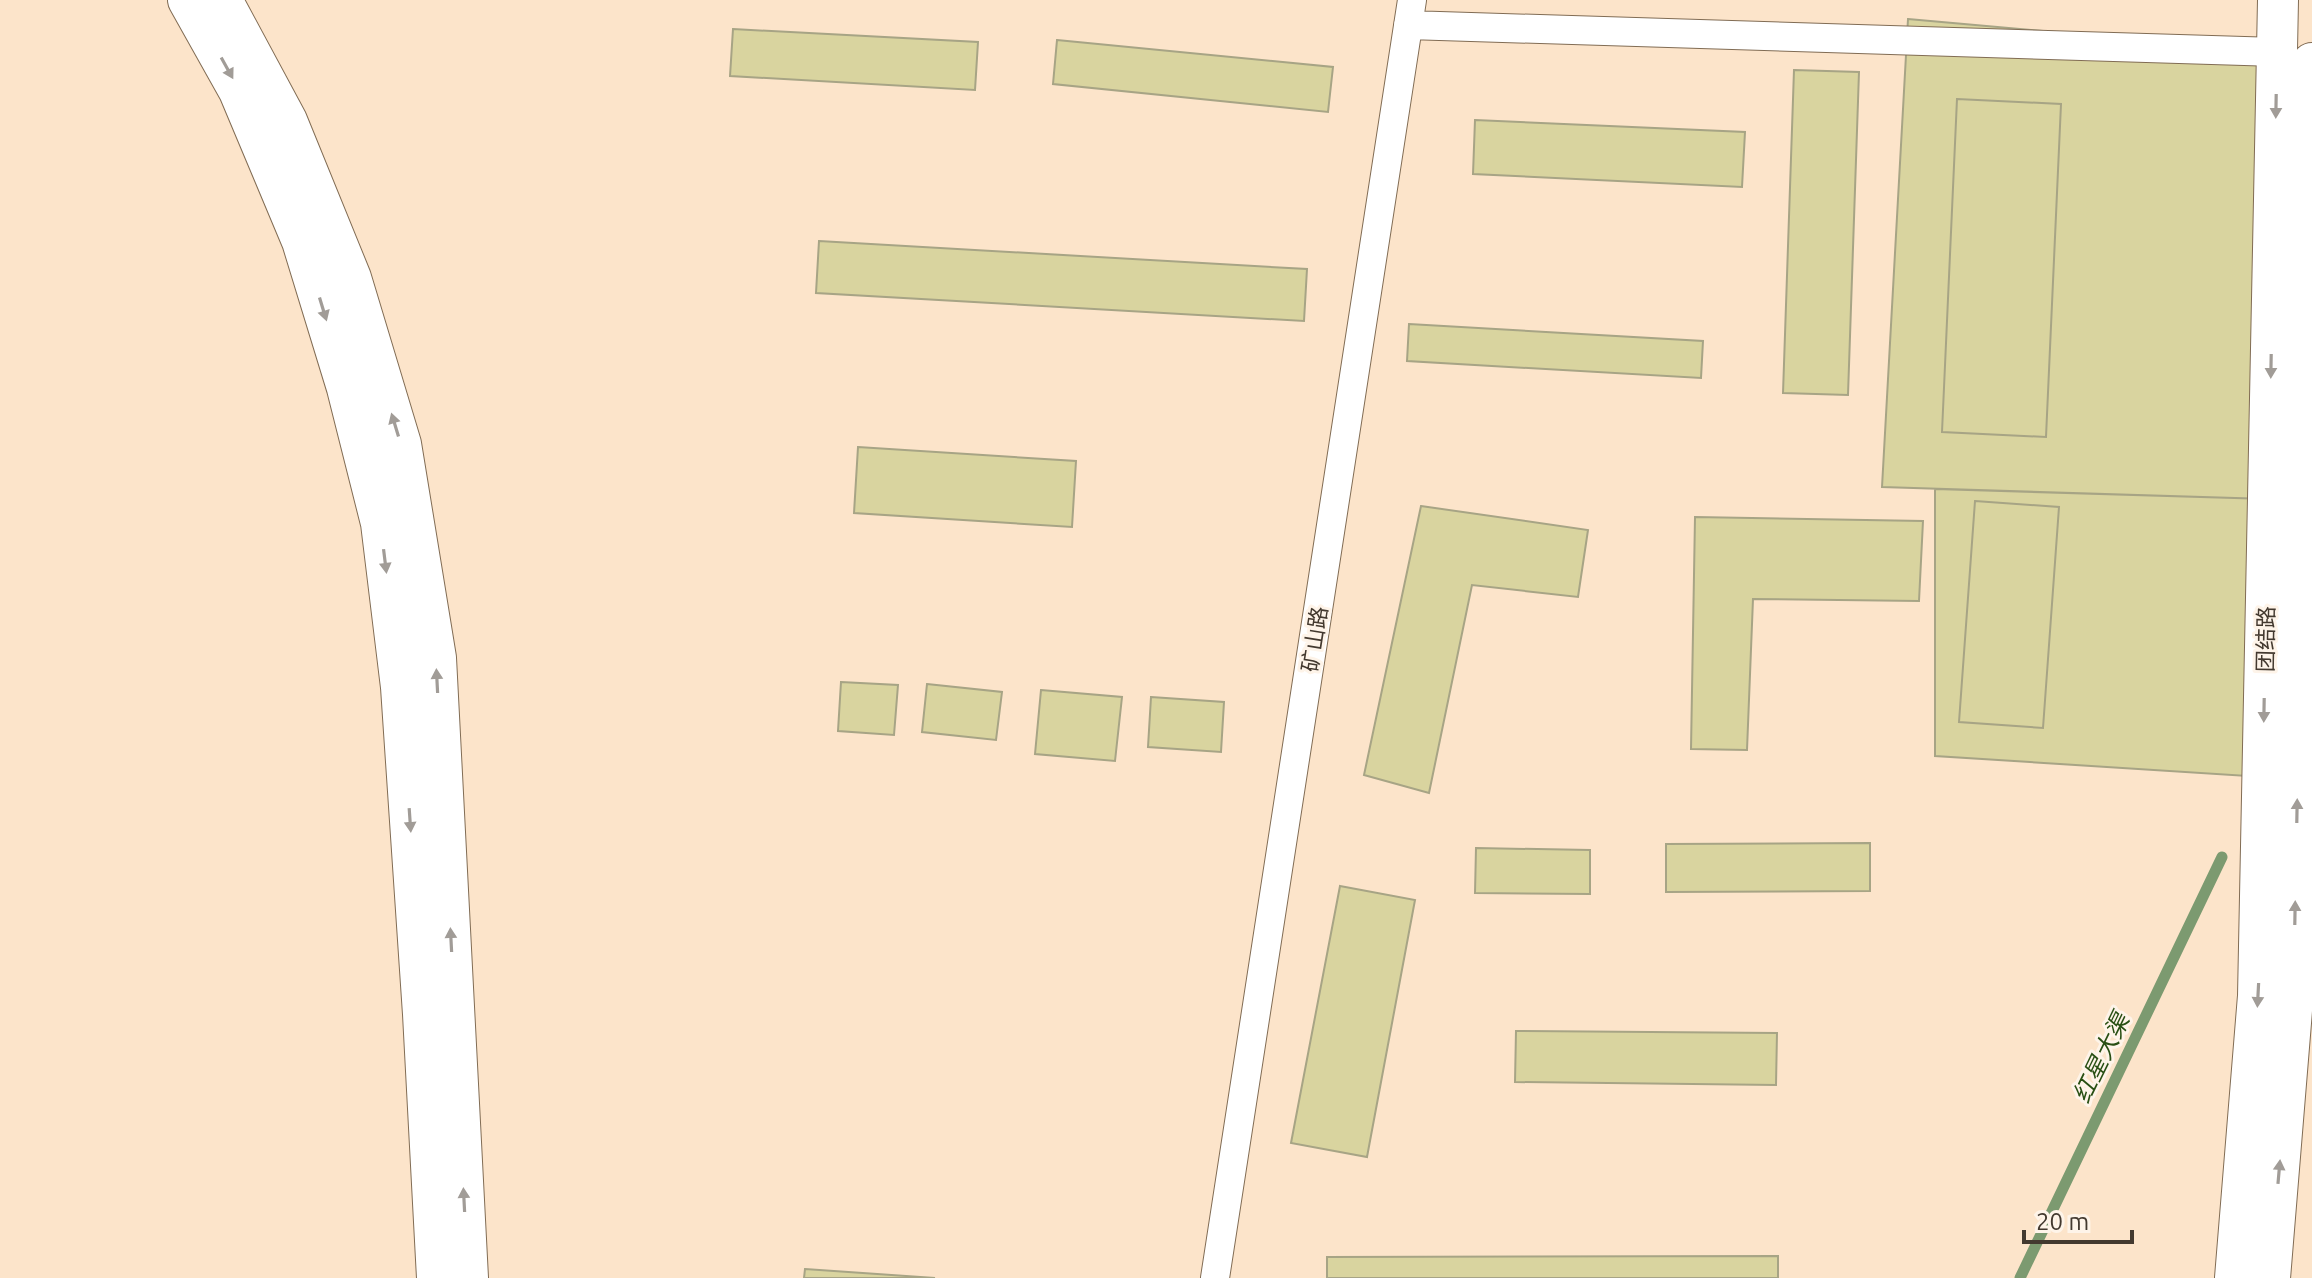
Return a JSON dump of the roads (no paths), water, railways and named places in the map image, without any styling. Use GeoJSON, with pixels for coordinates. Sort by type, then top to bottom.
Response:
{"type":"FeatureCollection","features":[{"type":"Feature","properties":{"kind":"main road"},"geometry":{"type":"LineString","coordinates":[[188,0],[239,91],[302,241],[347,388],[381,523],[401,687],[437,1278]]}},
{"type":"Feature","properties":{"kind":"main road"},"geometry":{"type":"LineString","coordinates":[[222,0],[287,121],[351,278],[401,444],[436,658],[468,1278]]}},
{"type":"Feature","properties":{"kind":"main road","name":"团结路"},"geometry":{"type":"LineString","coordinates":[[2235,1278],[2258,996],[2260,917],[2298,771],[2294,57],[2278,0]]}},
{"type":"Feature","properties":{"kind":"main road","name":"团结路"},"geometry":{"type":"LineString","coordinates":[[2270,1278],[2303,1001],[2279,844],[2294,57]]}},
{"type":"Feature","properties":{"kind":"street"},"geometry":{"type":"LineString","coordinates":[[1410,12],[2294,57]]}},
{"type":"Feature","properties":{"kind":"street","name":"矿山路"},"geometry":{"type":"LineString","coordinates":[[1215,1278],[1410,12]]}},
{"type":"Feature","properties":{"kind":"waterway","name":"红星大渠"},"geometry":{"type":"LineString","coordinates":[[2020,1278],[2222,857]]}}]}
